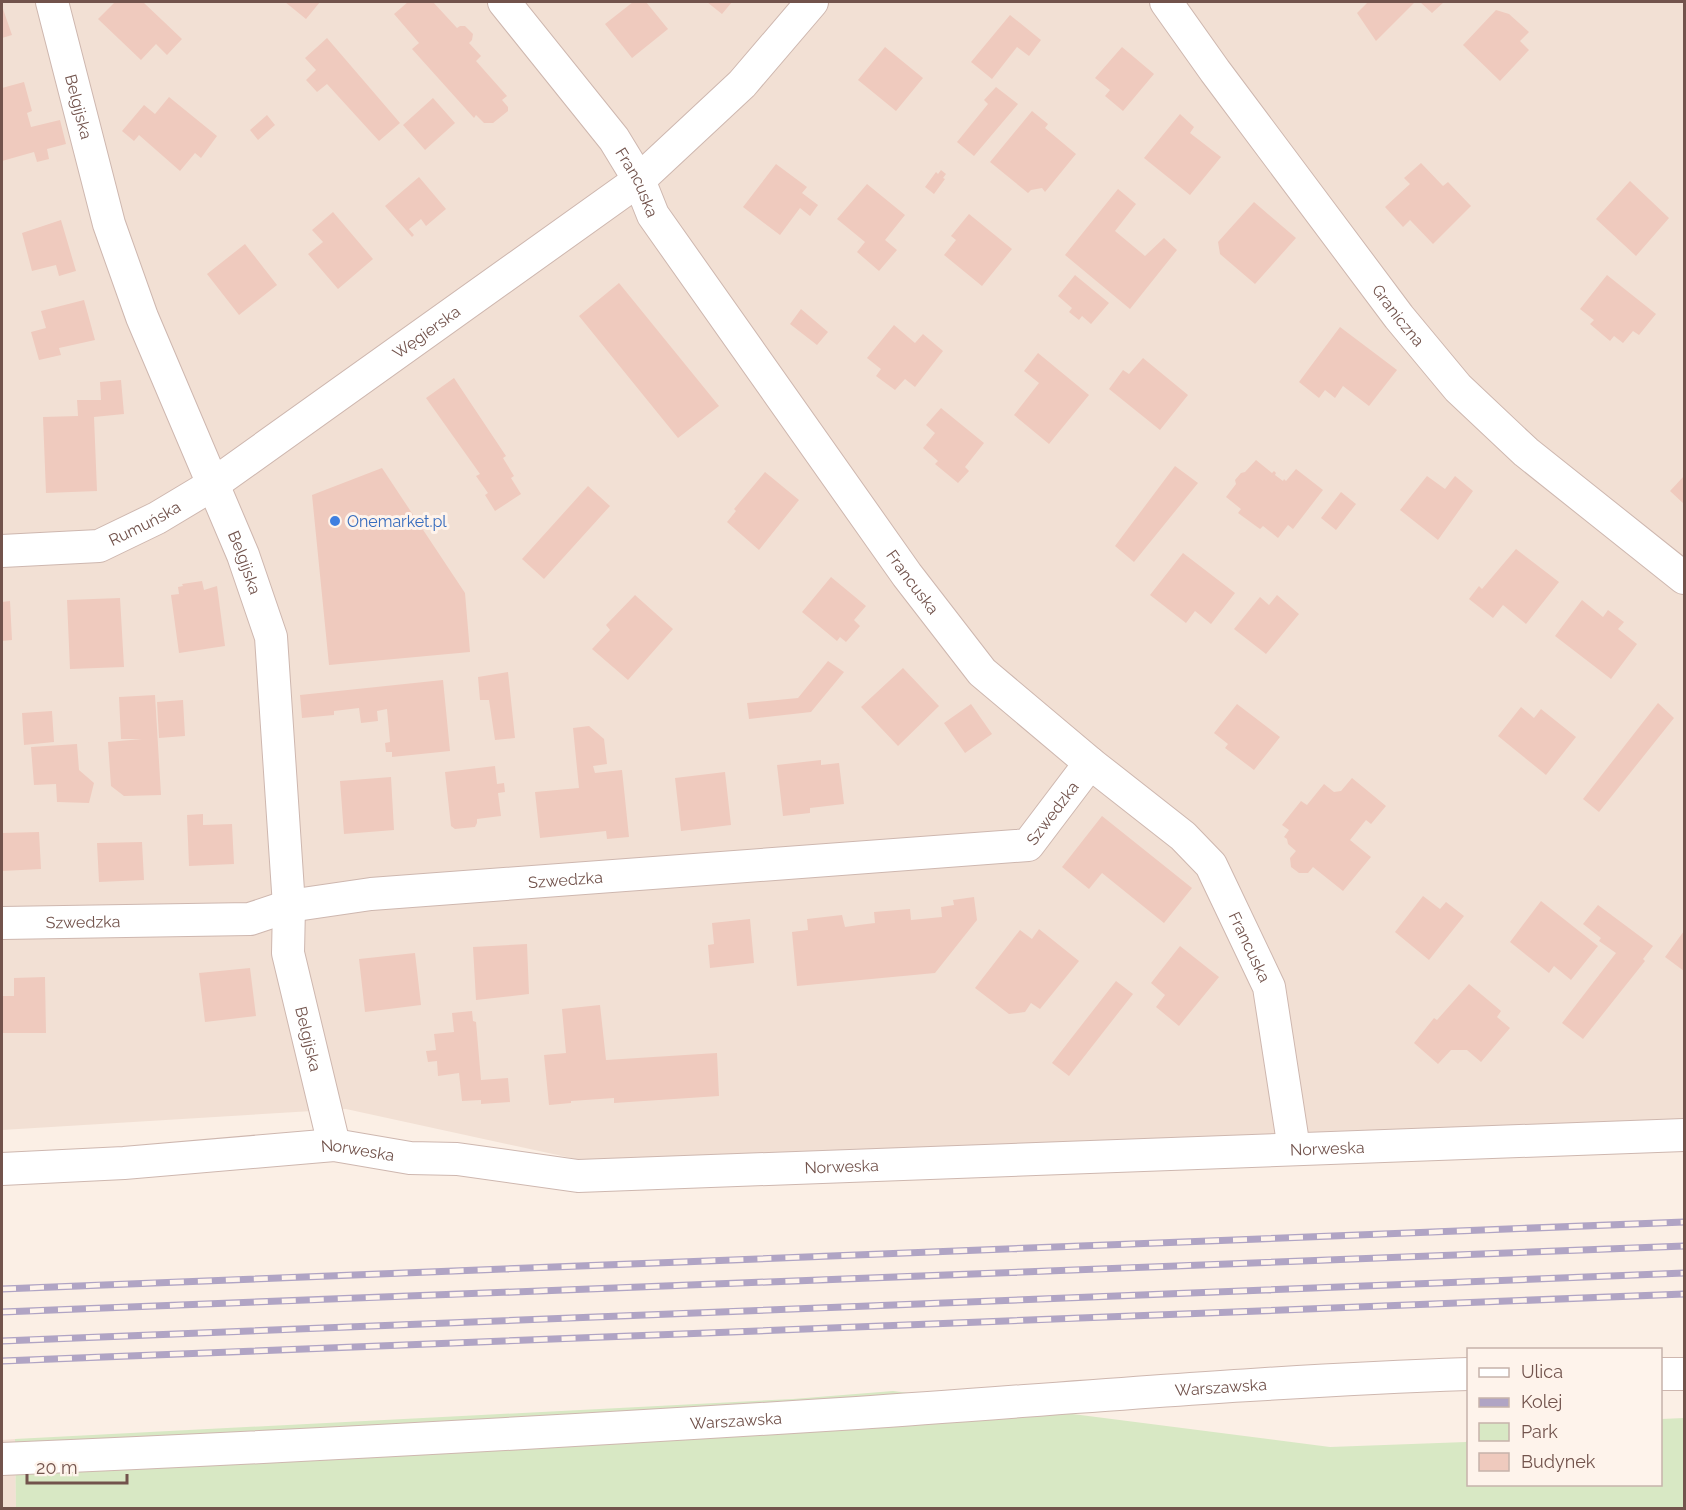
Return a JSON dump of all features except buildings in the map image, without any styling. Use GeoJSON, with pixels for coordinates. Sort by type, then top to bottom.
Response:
{"type":"FeatureCollection","features":[{"type":"Feature","properties":{"kind":"street","name":"Belgijska"},"geometry":{"type":"LineString","coordinates":[[52,2],[109,224],[142,317],[243,555],[271,638],[289,906],[288,953],[334,1145]]}},
{"type":"Feature","properties":{"kind":"street","name":"Francuska"},"geometry":{"type":"LineString","coordinates":[[504,2],[614,139],[639,180],[653,215],[907,575],[982,672],[1090,763],[1183,836],[1211,865],[1269,987],[1294,1149]]}},
{"type":"Feature","properties":{"kind":"street","name":"Węgierska"},"geometry":{"type":"LineString","coordinates":[[212,485],[639,180],[742,84],[812,2]]}},
{"type":"Feature","properties":{"kind":"street","name":"Graniczna"},"geometry":{"type":"LineString","coordinates":[[1166,2],[1399,317],[1458,388],[1526,452],[1684,578]]}},
{"type":"Feature","properties":{"kind":"street","name":"Rumuńska"},"geometry":{"type":"LineString","coordinates":[[2,551],[99,546],[157,518],[212,485]]}},
{"type":"Feature","properties":{"kind":"street","name":"Szwedzka"},"geometry":{"type":"LineString","coordinates":[[2,923],[250,919],[289,906],[371,894],[1029,845],[1090,763]]}},
{"type":"Feature","properties":{"kind":"street","name":"Norweska"},"geometry":{"type":"LineString","coordinates":[[2,1169],[124,1163],[334,1145],[410,1158],[457,1159],[578,1176],[1684,1135]]}},
{"type":"Feature","properties":{"kind":"street","name":"Warszawska"},"geometry":{"type":"LineString","coordinates":[[2,1459],[186,1452],[822,1415],[1297,1381],[1467,1374]]}},
{"type":"Feature","properties":{"kind":"street"},"geometry":{"type":"LineString","coordinates":[[1662,1374],[1684,1374]]}},
{"type":"Feature","properties":{"kind":"shaded area"},"geometry":{"type":"Polygon","coordinates":[[[2,2],[1684,2],[1684,1123],[599,1164],[346,1109],[2,1130],[2,2]]]}},
{"type":"Feature","properties":{"kind":"shaded area"},"geometry":{"type":"Polygon","coordinates":[[[15,1439],[16,1508],[2,1508],[2,1440],[15,1439]]]}},
{"type":"Feature","properties":{"kind":"green space"},"geometry":{"type":"Polygon","coordinates":[[[893,1391],[1330,1447],[1466,1442],[1467,1440],[1467,1486],[1662,1486],[1662,1419],[1684,1418],[1684,1508],[16,1508],[15,1439],[793,1399],[893,1391]]]}},
{"type":"Feature","properties":{"kind":"railway"},"geometry":{"type":"LineString","coordinates":[[2,1289],[1684,1222]]}},
{"type":"Feature","properties":{"kind":"railway"},"geometry":{"type":"LineString","coordinates":[[2,1312],[1684,1246]]}},
{"type":"Feature","properties":{"kind":"railway"},"geometry":{"type":"LineString","coordinates":[[2,1341],[1684,1273]]}},
{"type":"Feature","properties":{"kind":"railway"},"geometry":{"type":"LineString","coordinates":[[2,1361],[1684,1294]]}},
{"type":"Feature","properties":{"kind":"place","name":"Onemarket.pl"},"geometry":{"type":"Point","coordinates":[335,521]}}]}
